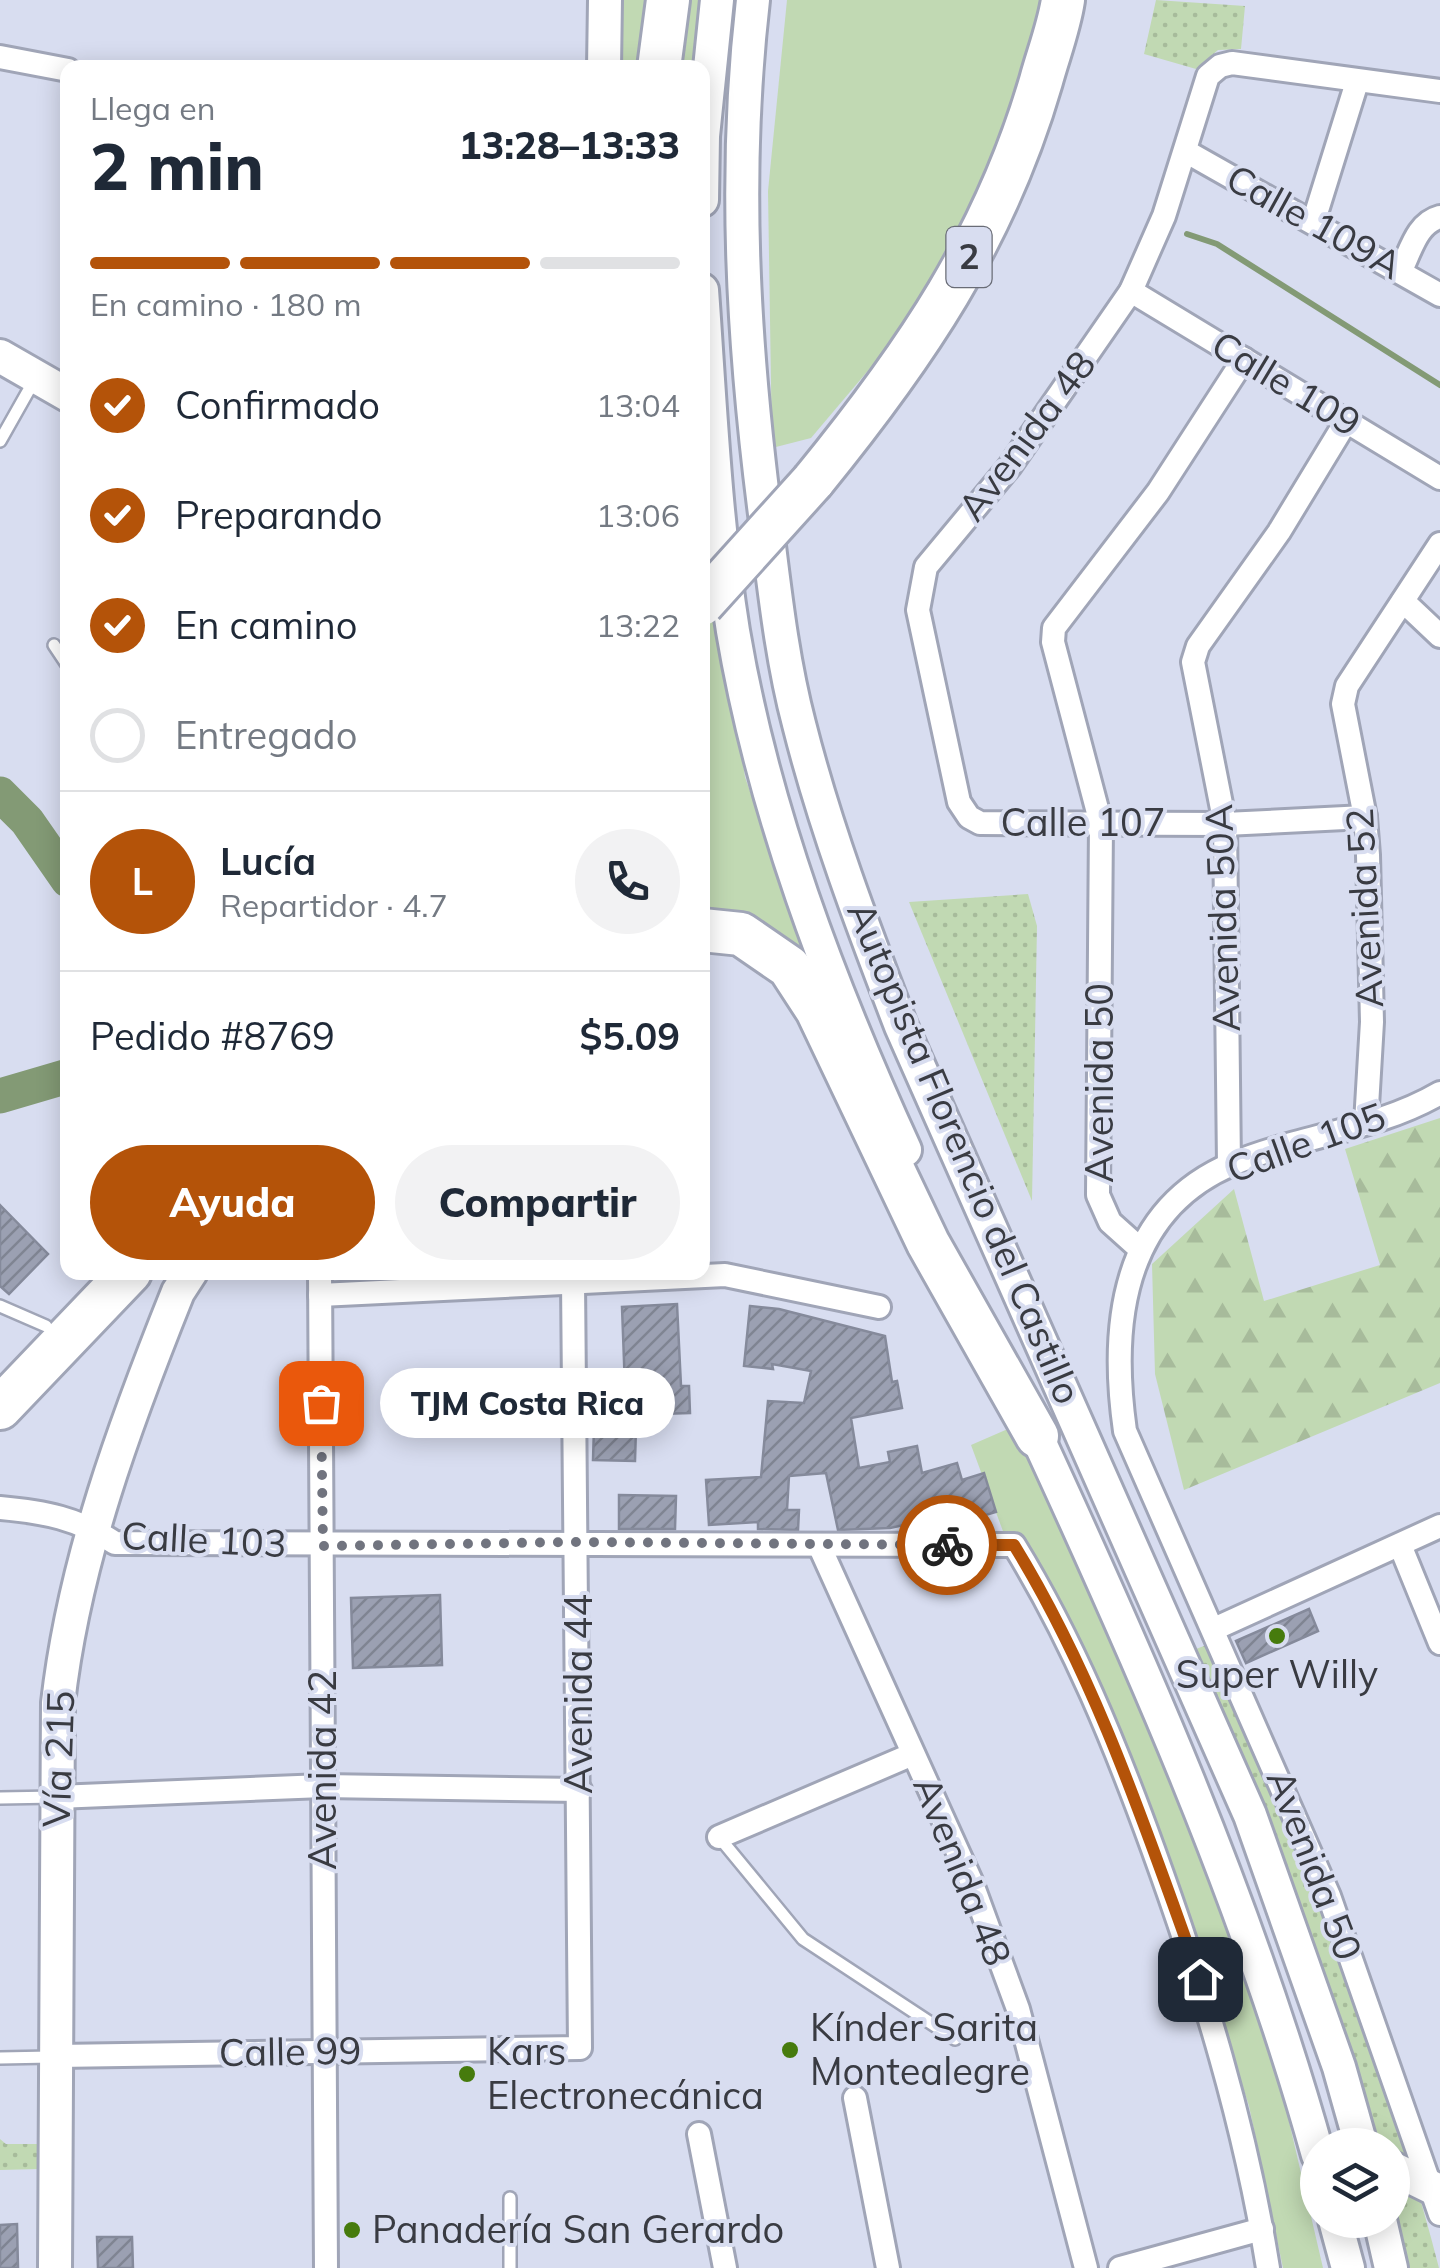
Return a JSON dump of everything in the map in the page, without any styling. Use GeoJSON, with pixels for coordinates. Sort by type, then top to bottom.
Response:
{"type":"FeatureCollection","features":[{"type":"Feature","properties":{"kind":"highway"},"geometry":{"type":"LineString","coordinates":[[660,60],[668,0]]}},
{"type":"Feature","properties":{"kind":"highway","name":"2"},"geometry":{"type":"LineString","coordinates":[[710,595],[813,482],[894,381],[962,272],[1023,142],[1062,0]]}},
{"type":"Feature","properties":{"kind":"highway"},"geometry":{"type":"LineString","coordinates":[[710,931],[741,934],[789,967],[817,1010],[928,1244],[1037,1436]]}},
{"type":"Feature","properties":{"kind":"highway"},"geometry":{"type":"LineString","coordinates":[[0,1380],[85,1280]]}},
{"type":"Feature","properties":{"kind":"highway"},"geometry":{"type":"LineString","coordinates":[[0,1408],[122,1280]]}},
{"type":"Feature","properties":{"kind":"main road"},"geometry":{"type":"LineString","coordinates":[[710,68],[717,0]]}},
{"type":"Feature","properties":{"kind":"main road","name":"Autopista Florencio del Castillo"},"geometry":{"type":"LineString","coordinates":[[753,0],[740,179],[741,273],[754,436],[778,621],[798,722],[860,919],[901,1026],[1250,1815],[1339,2067],[1356,2128]]}},
{"type":"Feature","properties":{"kind":"main road"},"geometry":{"type":"LineString","coordinates":[[594,60],[604,9]]}},
{"type":"Feature","properties":{"kind":"main road"},"geometry":{"type":"LineString","coordinates":[[604,9],[604,60]]}},
{"type":"Feature","properties":{"kind":"main road"},"geometry":{"type":"LineString","coordinates":[[0,356],[60,391]]}},
{"type":"Feature","properties":{"kind":"main road","name":"Autopista Florencio del Castillo"},"geometry":{"type":"LineString","coordinates":[[710,403],[733,631],[764,769],[802,891],[850,1021],[1211,1833],[1289,2052],[1310,2128]]}},
{"type":"Feature","properties":{"kind":"main road","name":"Vía 215"},"geometry":{"type":"LineString","coordinates":[[55,2268],[58,1703],[66,1635],[104,1493],[152,1358],[186,1280]]}},
{"type":"Feature","properties":{"kind":"main road"},"geometry":{"type":"LineString","coordinates":[[1410,2179],[1438,2196]]}},
{"type":"Feature","properties":{"kind":"main road"},"geometry":{"type":"LineString","coordinates":[[1340,2238],[1348,2268]]}},
{"type":"Feature","properties":{"kind":"main road"},"geometry":{"type":"LineString","coordinates":[[1384,2238],[1391,2268]]}},
{"type":"Feature","properties":{"kind":"street"},"geometry":{"type":"LineString","coordinates":[[0,57],[60,68]]}},
{"type":"Feature","properties":{"kind":"street","name":"Avenida 48"},"geometry":{"type":"LineString","coordinates":[[980,823],[969,817],[960,802],[918,610],[926,567],[1055,405],[1131,292],[1187,152],[1208,76],[1220,66],[1232,64],[1358,82]]}},
{"type":"Feature","properties":{"kind":"street"},"geometry":{"type":"LineString","coordinates":[[1314,220],[1358,82],[1440,91]]}},
{"type":"Feature","properties":{"kind":"street","name":"Calle 109A"},"geometry":{"type":"LineString","coordinates":[[1187,152],[1314,220],[1440,295]]}},
{"type":"Feature","properties":{"kind":"street"},"geometry":{"type":"LineString","coordinates":[[1402,270],[1420,231],[1430,220],[1440,217]]}},
{"type":"Feature","properties":{"kind":"street","name":"Calle 109"},"geometry":{"type":"LineString","coordinates":[[1131,292],[1440,478]]}},
{"type":"Feature","properties":{"kind":"street","name":"Avenida 50"},"geometry":{"type":"LineString","coordinates":[[1244,359],[1158,492],[1054,628],[1053,642],[1071,725],[1101,824],[1098,1196],[1110,1222],[1140,1248],[1124,1303],[1120,1398],[1125,1431],[1330,1896],[1438,2196]]}},
{"type":"Feature","properties":{"kind":"street","name":"Avenida 50A"},"geometry":{"type":"LineString","coordinates":[[1230,1165],[1225,824],[1193,662],[1198,646],[1279,532],[1347,420]]}},
{"type":"Feature","properties":{"kind":"street","name":"Avenida 52"},"geometry":{"type":"LineString","coordinates":[[1366,1123],[1372,1022],[1366,817],[1343,704],[1347,686],[1440,544]]}},
{"type":"Feature","properties":{"kind":"street"},"geometry":{"type":"LineString","coordinates":[[1404,601],[1440,636]]}},
{"type":"Feature","properties":{"kind":"street","name":"Calle 107"},"geometry":{"type":"LineString","coordinates":[[980,823],[1225,824],[1366,817]]}},
{"type":"Feature","properties":{"kind":"street","name":"Calle 105"},"geometry":{"type":"LineString","coordinates":[[1140,1248],[1167,1212],[1230,1165],[1366,1123],[1440,1093]]}},
{"type":"Feature","properties":{"kind":"street"},"geometry":{"type":"LineString","coordinates":[[710,1276],[725,1275],[879,1306]]}},
{"type":"Feature","properties":{"kind":"street"},"geometry":{"type":"LineString","coordinates":[[320,1284],[598,1280]]}},
{"type":"Feature","properties":{"kind":"street","name":"Avenida 44"},"geometry":{"type":"LineString","coordinates":[[573,1281],[580,2048]]}},
{"type":"Feature","properties":{"kind":"street","name":"Avenida 42"},"geometry":{"type":"LineString","coordinates":[[320,1284],[326,2268]]}},
{"type":"Feature","properties":{"kind":"street","name":"Calle 103"},"geometry":{"type":"LineString","coordinates":[[0,1508],[47,1511],[96,1530],[115,1543],[1014,1545],[1089,1685],[1200,1979],[1236,2108],[1262,2229]]}},
{"type":"Feature","properties":{"kind":"street"},"geometry":{"type":"LineString","coordinates":[[1214,1629],[1440,1526]]}},
{"type":"Feature","properties":{"kind":"street","name":"Avenida 48"},"geometry":{"type":"LineString","coordinates":[[819,1545],[971,1881],[1018,2010],[1086,2268]]}},
{"type":"Feature","properties":{"kind":"street"},"geometry":{"type":"LineString","coordinates":[[1400,1545],[1440,1643]]}},
{"type":"Feature","properties":{"kind":"street"},"geometry":{"type":"LineString","coordinates":[[719,1837],[913,1754]]}},
{"type":"Feature","properties":{"kind":"street"},"geometry":{"type":"LineString","coordinates":[[57,1797],[323,1786],[580,1790]]}},
{"type":"Feature","properties":{"kind":"street","name":"Calle 99"},"geometry":{"type":"LineString","coordinates":[[57,2056],[580,2048]]}},
{"type":"Feature","properties":{"kind":"street"},"geometry":{"type":"LineString","coordinates":[[855,2098],[888,2268]]}},
{"type":"Feature","properties":{"kind":"street"},"geometry":{"type":"LineString","coordinates":[[699,2134],[725,2268]]}},
{"type":"Feature","properties":{"kind":"street"},"geometry":{"type":"LineString","coordinates":[[1120,2268],[1262,2229],[1268,2268]]}},
{"type":"Feature","properties":{"kind":"lane"},"geometry":{"type":"LineString","coordinates":[[0,441],[37,376]]}},
{"type":"Feature","properties":{"kind":"lane"},"geometry":{"type":"LineString","coordinates":[[54,645],[60,654]]}},
{"type":"Feature","properties":{"kind":"lane"},"geometry":{"type":"LineString","coordinates":[[0,1306],[46,1326]]}},
{"type":"Feature","properties":{"kind":"lane"},"geometry":{"type":"LineString","coordinates":[[0,1798],[57,1797]]}},
{"type":"Feature","properties":{"kind":"lane"},"geometry":{"type":"LineString","coordinates":[[719,1837],[803,1940],[955,2039]]}},
{"type":"Feature","properties":{"kind":"lane","name":"Calle 99"},"geometry":{"type":"LineString","coordinates":[[0,2058],[57,2056]]}},
{"type":"Feature","properties":{"kind":"lane"},"geometry":{"type":"LineString","coordinates":[[510,2198],[510,2268]]}},
{"type":"Feature","properties":{"kind":"green space"},"geometry":{"type":"Polygon","coordinates":[[[618,0],[658,0],[652,60],[613,60],[618,0]]]}},
{"type":"Feature","properties":{"kind":"green space"},"geometry":{"type":"Polygon","coordinates":[[[690,0],[702,0],[697,60],[679,60],[690,0]]]}},
{"type":"Feature","properties":{"kind":"green space"},"geometry":{"type":"Polygon","coordinates":[[[787,0],[1044,0],[1018,97],[948,257],[888,347],[811,438],[772,448],[768,191],[787,0]]]}},
{"type":"Feature","properties":{"kind":"green space"},"geometry":{"type":"Polygon","coordinates":[[[1156,0],[1245,6],[1241,49],[1218,50],[1196,69],[1144,54],[1156,0]]]}},
{"type":"Feature","properties":{"kind":"green space"},"geometry":{"type":"Polygon","coordinates":[[[721,608],[745,777],[819,989],[710,922],[710,621],[721,608]]]}},
{"type":"Feature","properties":{"kind":"green space"},"geometry":{"type":"Polygon","coordinates":[[[1028,894],[1037,926],[1032,1201],[909,902],[1028,894]]]}},
{"type":"Feature","properties":{"kind":"green space"},"geometry":{"type":"Polygon","coordinates":[[[1440,1118],[1440,1383],[1184,1490],[1155,1374],[1152,1264],[1234,1189],[1264,1301],[1380,1265],[1345,1149],[1440,1118]]]}},
{"type":"Feature","properties":{"kind":"green space"},"geometry":{"type":"Polygon","coordinates":[[[1017,1425],[1177,1787],[1275,2061],[1300,2169],[1300,2238],[1316,2238],[1323,2268],[1283,2268],[1249,2106],[1156,1819],[1098,1678],[1026,1548],[1004,1534],[971,1445],[1017,1425]]]}},
{"type":"Feature","properties":{"kind":"green space"},"geometry":{"type":"Polygon","coordinates":[[[1209,1644],[1306,1874],[1398,2128],[1364,2128],[1298,1912],[1196,1649],[1209,1644]]]}},
{"type":"Feature","properties":{"kind":"green space"},"geometry":{"type":"Polygon","coordinates":[[[0,2139],[6,2144],[38,2144],[39,2169],[0,2170],[0,2139]]]}},
{"type":"Feature","properties":{"kind":"green space"},"geometry":{"type":"Polygon","coordinates":[[[1410,2166],[1439,2268],[1400,2268],[1395,2238],[1410,2238],[1410,2166]]]}},
{"type":"Feature","properties":{"kind":"building"},"geometry":{"type":"Polygon","coordinates":[[[0,1205],[48,1254],[9,1294],[0,1286],[0,1205]]]}},
{"type":"Feature","properties":{"kind":"building"},"geometry":{"type":"Polygon","coordinates":[[[677,1304],[681,1386],[689,1386],[690,1413],[626,1415],[622,1307],[677,1304]]]}},
{"type":"Feature","properties":{"kind":"building"},"geometry":{"type":"Polygon","coordinates":[[[750,1306],[779,1309],[885,1336],[892,1382],[897,1381],[902,1408],[851,1418],[859,1468],[890,1462],[888,1452],[917,1446],[922,1473],[957,1463],[962,1480],[984,1473],[996,1512],[948,1526],[945,1516],[890,1528],[838,1530],[826,1473],[789,1476],[787,1510],[799,1510],[798,1530],[758,1529],[758,1522],[709,1525],[706,1480],[761,1477],[768,1401],[804,1403],[811,1371],[772,1364],[773,1369],[744,1366],[750,1306]]]}},
{"type":"Feature","properties":{"kind":"building"},"geometry":{"type":"Polygon","coordinates":[[[594,1427],[636,1428],[635,1461],[593,1460],[594,1427]]]}},
{"type":"Feature","properties":{"kind":"building"},"geometry":{"type":"Polygon","coordinates":[[[619,1495],[676,1496],[675,1529],[619,1529],[619,1495]]]}},
{"type":"Feature","properties":{"kind":"building"},"geometry":{"type":"Polygon","coordinates":[[[440,1595],[442,1665],[353,1668],[351,1598],[440,1595]]]}},
{"type":"Feature","properties":{"kind":"building","name":"Super Willy"},"geometry":{"type":"Polygon","coordinates":[[[1309,1609],[1318,1631],[1246,1663],[1236,1641],[1309,1609]]]}},
{"type":"Feature","properties":{"kind":"building"},"geometry":{"type":"Polygon","coordinates":[[[17,2224],[18,2268],[0,2268],[0,2225],[17,2224]]]}},
{"type":"Feature","properties":{"kind":"building"},"geometry":{"type":"Polygon","coordinates":[[[97,2237],[132,2237],[133,2268],[98,2268],[97,2237]]]}},
{"type":"Feature","properties":{"kind":"waterway"},"geometry":{"type":"LineString","coordinates":[[1187,234],[1217,244],[1440,385]]}},
{"type":"Feature","properties":{"kind":"waterway"},"geometry":{"type":"LineString","coordinates":[[0,794],[27,821],[60,868]]}},
{"type":"Feature","properties":{"kind":"waterway"},"geometry":{"type":"LineString","coordinates":[[0,1096],[60,1078]]}},
{"type":"Feature","properties":{"kind":"way so far"},"geometry":{"type":"LineString","coordinates":[[321,1403],[323,1546],[577,1542],[947,1545]]}},
{"type":"Feature","properties":{"kind":"place","name":"TJM Costa Rica"},"geometry":{"type":"Point","coordinates":[321,1403]}},
{"type":"Feature","properties":{"kind":"place","name":"Super Willy"},"geometry":{"type":"Point","coordinates":[1277,1636]}},
{"type":"Feature","properties":{"kind":"place","name":"Kínder Sarita Montealegre"},"geometry":{"type":"Point","coordinates":[790,2050]}},
{"type":"Feature","properties":{"kind":"place","name":"Kars Electronecánica"},"geometry":{"type":"Point","coordinates":[467,2074]}},
{"type":"Feature","properties":{"kind":"place","name":"Panadería San Gerardo"},"geometry":{"type":"Point","coordinates":[352,2230]}},
{"type":"Feature","properties":{"kind":"route"},"geometry":{"type":"LineString","coordinates":[[947,1545],[1014,1545],[1040,1588],[1089,1685],[1200,1979]]}}]}
